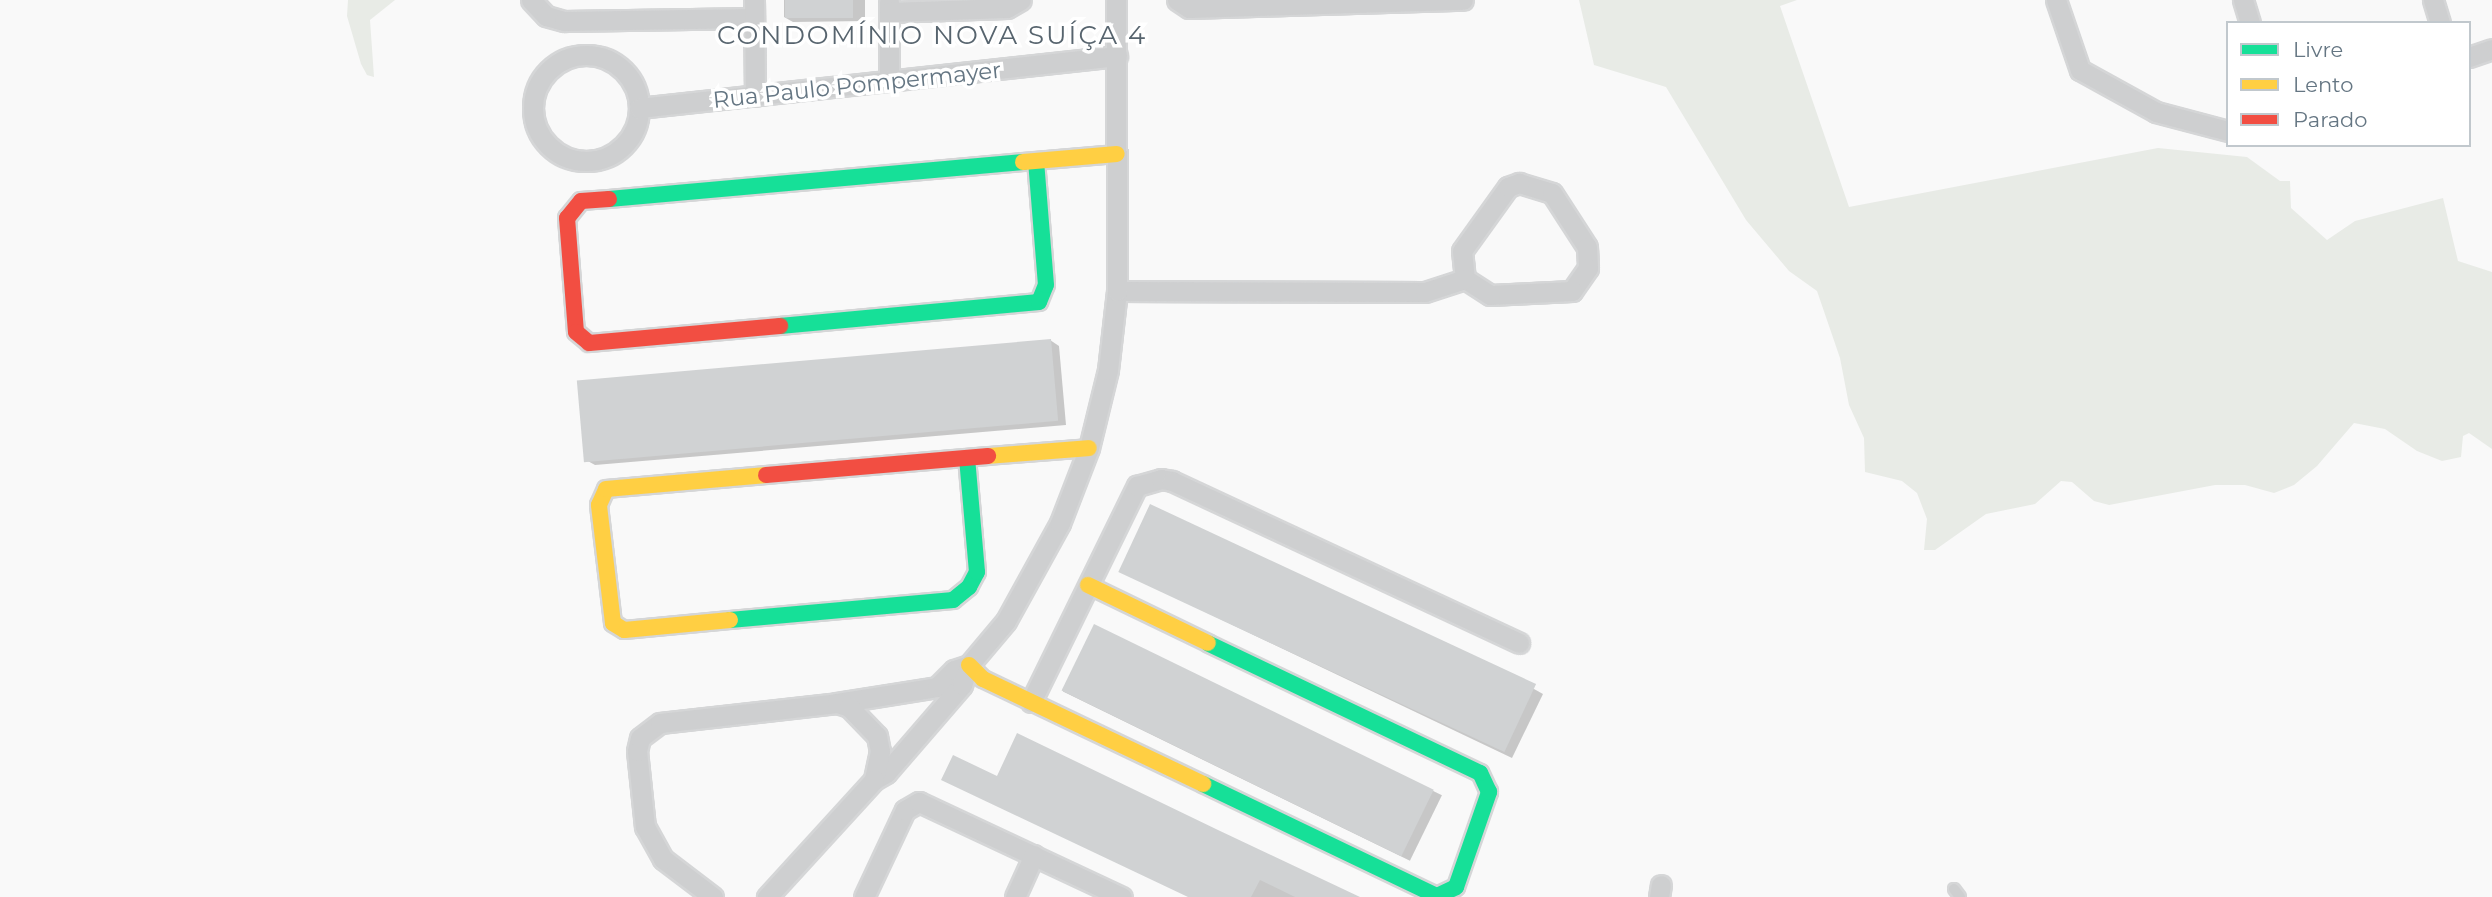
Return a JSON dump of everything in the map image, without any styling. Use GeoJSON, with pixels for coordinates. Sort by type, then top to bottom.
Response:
{"type":"FeatureCollection","features":[{"type":"Feature","properties":{"kind":"street"},"geometry":{"type":"LineString","coordinates":[[531,0],[546,16],[564,21],[754,9],[755,96]]}},
{"type":"Feature","properties":{"kind":"street"},"geometry":{"type":"LineString","coordinates":[[889,81],[889,6],[1007,9],[1021,0]]}},
{"type":"Feature","properties":{"kind":"street"},"geometry":{"type":"LineString","coordinates":[[767,897],[874,780],[886,774],[962,685],[969,665],[1006,621],[1044,557],[1088,448],[1108,370],[1117,291],[1116,0]]}},
{"type":"Feature","properties":{"kind":"street"},"geometry":{"type":"LineString","coordinates":[[1177,0],[1189,8],[1463,0]]}},
{"type":"Feature","properties":{"kind":"street"},"geometry":{"type":"LineString","coordinates":[[2056,0],[2080,70],[2156,112],[2226,130]]}},
{"type":"Feature","properties":{"kind":"street"},"geometry":{"type":"LineString","coordinates":[[2243,0],[2249,21]]}},
{"type":"Feature","properties":{"kind":"street"},"geometry":{"type":"LineString","coordinates":[[2433,0],[2439,21]]}},
{"type":"Feature","properties":{"kind":"street"},"geometry":{"type":"LineString","coordinates":[[2471,56],[2492,50]]}},
{"type":"Feature","properties":{"kind":"street"},"geometry":{"type":"LineString","coordinates":[[580,55],[606,58],[626,73],[639,108],[625,143],[592,160],[566,157],[545,142],[532,107],[546,72],[580,55]]}},
{"type":"Feature","properties":{"kind":"street","name":"Rua Paulo Pompermayer"},"geometry":{"type":"LineString","coordinates":[[639,108],[1117,56]]}},
{"type":"Feature","properties":{"kind":"street"},"geometry":{"type":"LineString","coordinates":[[1036,161],[1046,285],[1039,302],[589,343],[576,332],[566,218],[581,201],[1036,161],[1117,154]]}},
{"type":"Feature","properties":{"kind":"street"},"geometry":{"type":"LineString","coordinates":[[1519,183],[1552,193],[1587,247],[1584,278],[1563,295],[1490,295],[1465,279],[1462,251],[1508,187],[1519,183]]}},
{"type":"Feature","properties":{"kind":"street"},"geometry":{"type":"LineString","coordinates":[[1117,291],[1425,292],[1465,279]]}},
{"type":"Feature","properties":{"kind":"street"},"geometry":{"type":"LineString","coordinates":[[967,458],[977,572],[970,587],[953,600],[624,630],[613,623],[599,505],[606,489],[967,458],[1088,448]]}},
{"type":"Feature","properties":{"kind":"street"},"geometry":{"type":"LineString","coordinates":[[1031,702],[1137,486],[1172,481],[1519,643]]}},
{"type":"Feature","properties":{"kind":"street"},"geometry":{"type":"LineString","coordinates":[[969,665],[984,678],[1031,702],[1437,896],[1455,887],[1489,792],[1484,776],[1088,585]]}},
{"type":"Feature","properties":{"kind":"street"},"geometry":{"type":"LineString","coordinates":[[713,897],[663,859],[645,827],[637,759],[640,738],[660,723],[837,703],[937,687],[954,670],[969,665]]}},
{"type":"Feature","properties":{"kind":"street"},"geometry":{"type":"LineString","coordinates":[[837,703],[861,715],[877,736],[880,751],[874,780]]}},
{"type":"Feature","properties":{"kind":"street"},"geometry":{"type":"LineString","coordinates":[[863,897],[905,810],[913,803],[925,804],[1122,897]]}},
{"type":"Feature","properties":{"kind":"street"},"geometry":{"type":"LineString","coordinates":[[1015,897],[1034,856]]}},
{"type":"Feature","properties":{"kind":"shaded area"},"geometry":{"type":"Polygon","coordinates":[[[348,0],[395,0],[370,20],[374,77],[367,75],[361,64],[347,16],[348,0]]]}},
{"type":"Feature","properties":{"kind":"shaded area"},"geometry":{"type":"Polygon","coordinates":[[[1579,0],[1797,0],[1780,6],[1849,207],[2158,148],[2247,157],[2280,181],[2290,181],[2291,208],[2327,240],[2355,221],[2443,198],[2458,261],[2492,272],[2492,449],[2469,433],[2463,436],[2461,457],[2442,461],[2417,451],[2385,429],[2354,423],[2317,466],[2294,485],[2274,493],[2245,485],[2215,485],[2109,505],[2094,501],[2072,482],[2061,481],[2035,504],[1986,514],[1935,550],[1924,550],[1927,519],[1917,493],[1902,481],[1865,472],[1864,438],[1849,405],[1840,358],[1817,291],[1789,271],[1746,220],[1666,87],[1594,65],[1579,0]]]}},
{"type":"Feature","properties":{"kind":"building"},"geometry":{"type":"Polygon","coordinates":[[[785,0],[853,0],[853,18],[785,18],[785,0]]]}},
{"type":"Feature","properties":{"kind":"building"},"geometry":{"type":"Polygon","coordinates":[[[1051,339],[1058,421],[584,462],[577,380],[1051,339]]]}},
{"type":"Feature","properties":{"kind":"building"},"geometry":{"type":"Polygon","coordinates":[[[1150,504],[1536,684],[1504,752],[1118,572],[1150,504]]]}},
{"type":"Feature","properties":{"kind":"building"},"geometry":{"type":"Polygon","coordinates":[[[1094,624],[1434,790],[1401,856],[1062,691],[1094,624]]]}},
{"type":"Feature","properties":{"kind":"building"},"geometry":{"type":"Polygon","coordinates":[[[1017,733],[1360,897],[1295,897],[1260,880],[1251,897],[1188,897],[941,780],[953,755],[997,776],[1017,733]]]}},
{"type":"Feature","properties":{"kind":"traffic: fast"},"geometry":{"type":"LineString","coordinates":[[780,326],[1039,302],[1046,285],[1036,161]]}},
{"type":"Feature","properties":{"kind":"traffic: fast"},"geometry":{"type":"LineString","coordinates":[[609,199],[1023,162]]}},
{"type":"Feature","properties":{"kind":"traffic: fast"},"geometry":{"type":"LineString","coordinates":[[730,620],[953,600],[969,587],[977,572],[967,458]]}},
{"type":"Feature","properties":{"kind":"traffic: fast"},"geometry":{"type":"LineString","coordinates":[[1203,784],[1437,896],[1456,887],[1489,792],[1480,773],[1208,643]]}},
{"type":"Feature","properties":{"kind":"traffic: slow"},"geometry":{"type":"LineString","coordinates":[[1023,162],[1117,154]]}},
{"type":"Feature","properties":{"kind":"traffic: slow"},"geometry":{"type":"LineString","coordinates":[[988,456],[1089,448]]}},
{"type":"Feature","properties":{"kind":"traffic: slow"},"geometry":{"type":"LineString","coordinates":[[730,620],[624,630],[613,623],[599,505],[606,489],[766,475]]}},
{"type":"Feature","properties":{"kind":"traffic: slow"},"geometry":{"type":"LineString","coordinates":[[1088,585],[1208,643]]}},
{"type":"Feature","properties":{"kind":"traffic: slow"},"geometry":{"type":"LineString","coordinates":[[969,665],[983,679],[1203,784]]}},
{"type":"Feature","properties":{"kind":"traffic: jam"},"geometry":{"type":"LineString","coordinates":[[609,199],[581,201],[567,218],[576,332],[589,343],[780,326]]}},
{"type":"Feature","properties":{"kind":"traffic: jam"},"geometry":{"type":"LineString","coordinates":[[766,475],[988,456]]}},
{"type":"Feature","properties":{"kind":"district","name":"CONDOMÍNIO NOVA SUÍÇA 4"},"geometry":{"type":"Point","coordinates":[932,36]}}]}
